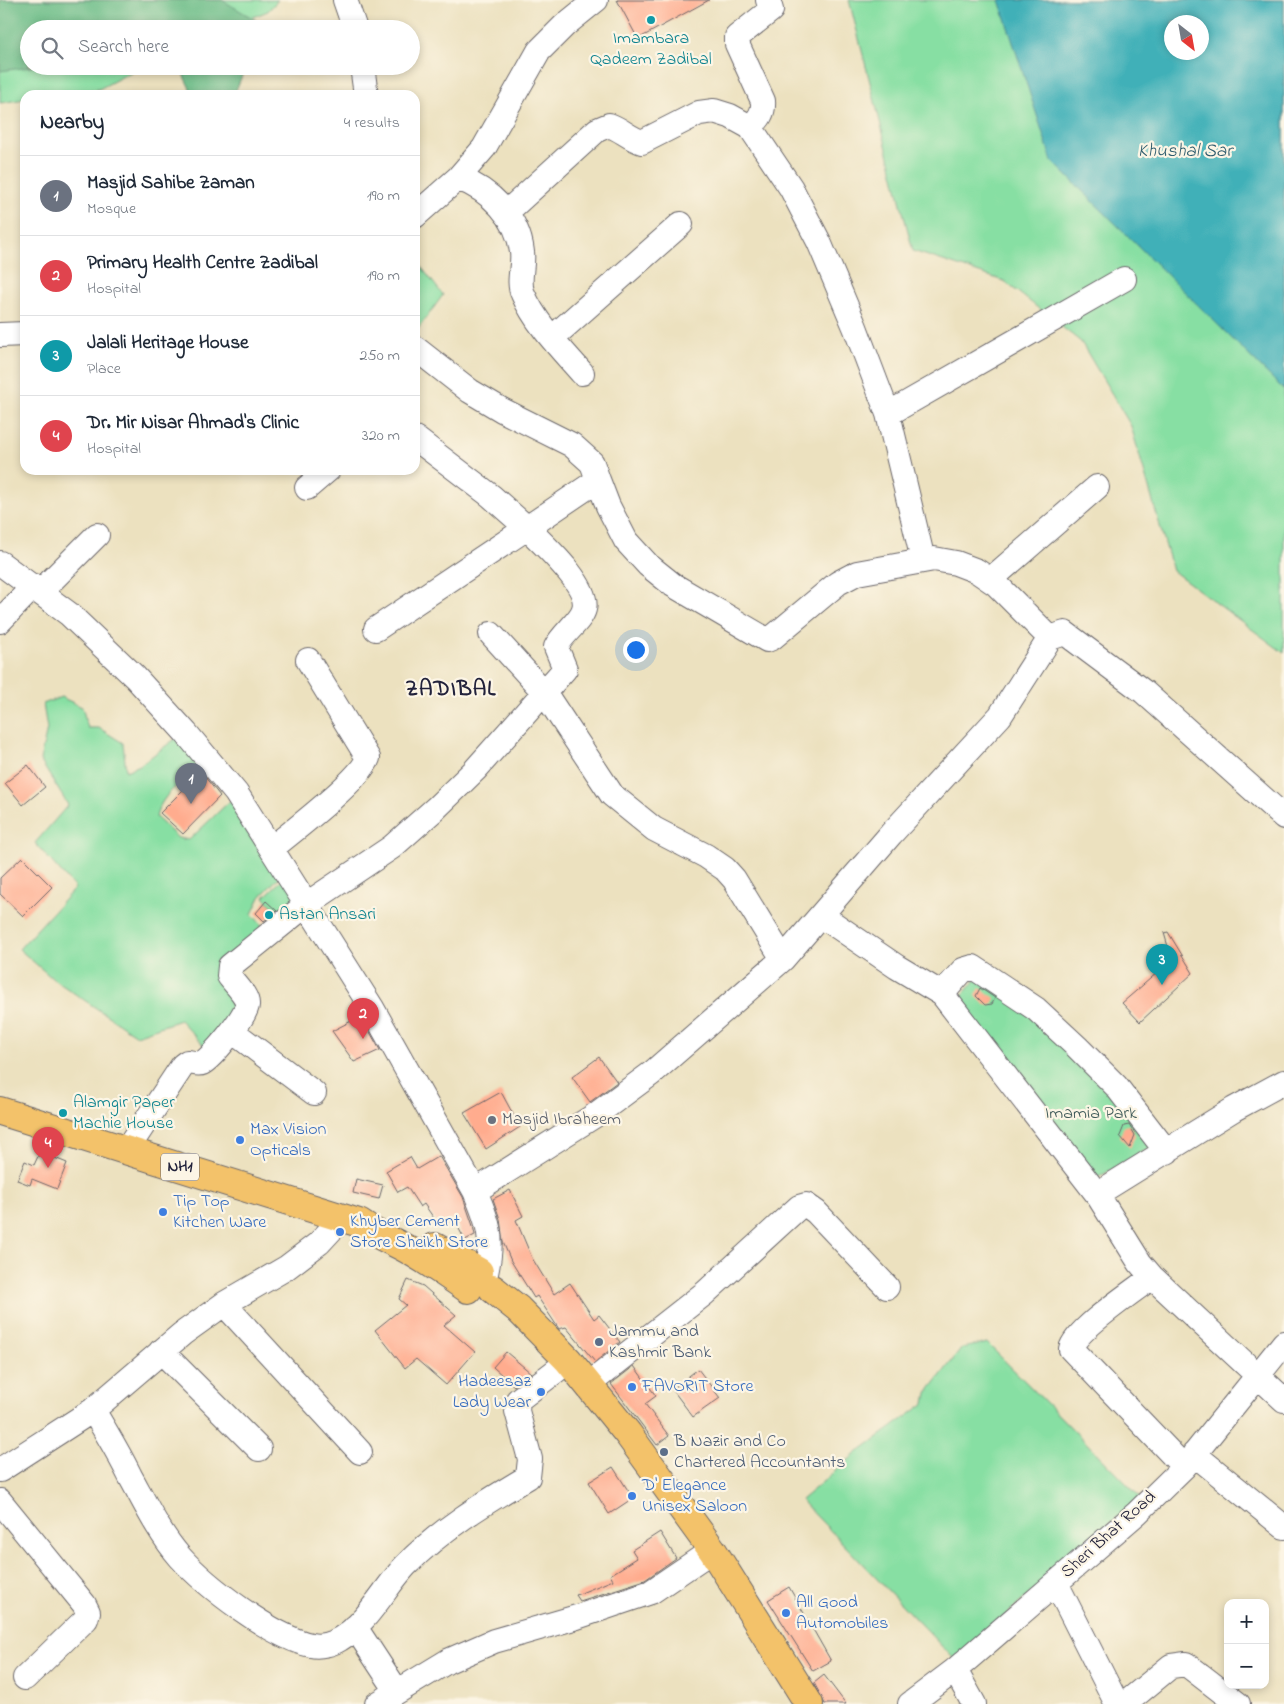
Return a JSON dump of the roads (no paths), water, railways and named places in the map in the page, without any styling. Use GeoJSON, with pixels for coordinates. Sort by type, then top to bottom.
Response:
{"type":"FeatureCollection","features":[{"type":"Feature","properties":{"kind":"highway","name":"NH1"},"geometry":{"type":"LineString","coordinates":[[0,1111],[351,1220],[401,1246],[439,1269],[481,1284],[537,1327],[589,1384],[652,1465],[713,1551],[809,1704]]}},
{"type":"Feature","properties":{"kind":"highway","name":"NH1"},"geometry":{"type":"LineString","coordinates":[[481,1284],[581,1397],[640,1474],[701,1558],[796,1704]]}},
{"type":"Feature","properties":{"kind":"street"},"geometry":{"type":"LineString","coordinates":[[345,0],[352,20]]}},
{"type":"Feature","properties":{"kind":"street"},"geometry":{"type":"LineString","coordinates":[[420,212],[458,178],[484,148],[539,51],[565,25],[596,0]]}},
{"type":"Feature","properties":{"kind":"street"},"geometry":{"type":"LineString","coordinates":[[750,127],[758,120],[764,110],[763,101],[737,44],[737,37],[772,10],[768,0]]}},
{"type":"Feature","properties":{"kind":"street"},"geometry":{"type":"LineString","coordinates":[[363,75],[365,90]]}},
{"type":"Feature","properties":{"kind":"street"},"geometry":{"type":"LineString","coordinates":[[507,212],[597,130],[608,125],[618,128],[633,140],[642,142],[698,113],[714,111],[730,116],[750,127],[791,188],[819,242],[888,414],[923,560]]}},
{"type":"Feature","properties":{"kind":"street"},"geometry":{"type":"LineString","coordinates":[[458,178],[473,184],[507,212],[518,233],[522,253],[522,291],[531,310],[582,373]]}},
{"type":"Feature","properties":{"kind":"street"},"geometry":{"type":"LineString","coordinates":[[552,338],[681,224]]}},
{"type":"Feature","properties":{"kind":"street"},"geometry":{"type":"LineString","coordinates":[[888,414],[1124,280]]}},
{"type":"Feature","properties":{"kind":"street"},"geometry":{"type":"LineString","coordinates":[[0,335],[20,334]]}},
{"type":"Feature","properties":{"kind":"street"},"geometry":{"type":"LineString","coordinates":[[420,352],[470,391],[502,410],[572,444],[592,463],[608,506],[626,542],[648,565],[673,585],[767,640],[772,638],[838,583],[857,573],[934,559],[956,563],[978,571],[990,580],[1050,638]]}},
{"type":"Feature","properties":{"kind":"street"},"geometry":{"type":"LineString","coordinates":[[126,1151],[183,1065],[187,1062],[204,1062],[232,1031],[247,1004],[229,976],[230,966],[306,904],[392,847],[475,770],[565,669],[556,647],[584,610],[584,598],[561,562],[527,528],[491,496],[420,442]]}},
{"type":"Feature","properties":{"kind":"street"},"geometry":{"type":"LineString","coordinates":[[307,488],[322,475]]}},
{"type":"Feature","properties":{"kind":"street"},"geometry":{"type":"LineString","coordinates":[[376,628],[598,480]]}},
{"type":"Feature","properties":{"kind":"street"},"geometry":{"type":"LineString","coordinates":[[990,580],[1097,487]]}},
{"type":"Feature","properties":{"kind":"street"},"geometry":{"type":"LineString","coordinates":[[0,622],[97,535]]}},
{"type":"Feature","properties":{"kind":"street"},"geometry":{"type":"LineString","coordinates":[[0,563],[37,589],[82,626],[135,677],[186,733],[236,793],[413,1077],[475,1191],[485,1213],[491,1236],[481,1284]]}},
{"type":"Feature","properties":{"kind":"street"},"geometry":{"type":"LineString","coordinates":[[475,1191],[594,1116],[652,1073],[744,996],[783,959],[891,834],[1000,716],[1050,638],[1065,633],[1105,662],[1144,692],[1284,817]]}},
{"type":"Feature","properties":{"kind":"street"},"geometry":{"type":"LineString","coordinates":[[491,634],[544,692],[612,795],[654,829],[706,856],[725,869],[734,879],[783,959]]}},
{"type":"Feature","properties":{"kind":"street"},"geometry":{"type":"LineString","coordinates":[[272,848],[306,821],[365,766],[368,758],[308,660]]}},
{"type":"Feature","properties":{"kind":"street"},"geometry":{"type":"LineString","coordinates":[[822,916],[897,967],[942,994],[1097,1194],[1140,1263],[1152,1278],[1284,1400]]}},
{"type":"Feature","properties":{"kind":"street"},"geometry":{"type":"LineString","coordinates":[[942,994],[963,970],[973,967],[1036,1009],[1116,1086],[1167,1152]]}},
{"type":"Feature","properties":{"kind":"street"},"geometry":{"type":"LineString","coordinates":[[232,1031],[314,1093]]}},
{"type":"Feature","properties":{"kind":"street"},"geometry":{"type":"LineString","coordinates":[[1097,1194],[1234,1109],[1284,1082]]}},
{"type":"Feature","properties":{"kind":"street"},"geometry":{"type":"LineString","coordinates":[[589,1384],[705,1293],[799,1207],[806,1205],[810,1207],[887,1287]]}},
{"type":"Feature","properties":{"kind":"street"},"geometry":{"type":"LineString","coordinates":[[0,1470],[93,1410],[161,1351],[224,1304],[286,1268],[351,1220]]}},
{"type":"Feature","properties":{"kind":"street"},"geometry":{"type":"LineString","coordinates":[[1152,1278],[1083,1330],[1073,1341],[1071,1349],[1189,1460],[1284,1527]]}},
{"type":"Feature","properties":{"kind":"street"},"geometry":{"type":"LineString","coordinates":[[224,1304],[360,1452]]}},
{"type":"Feature","properties":{"kind":"street","name":"Sheri Bhat Road"},"geometry":{"type":"LineString","coordinates":[[910,1704],[955,1670],[1137,1512],[1189,1460],[1256,1375],[1284,1343]]}},
{"type":"Feature","properties":{"kind":"street"},"geometry":{"type":"LineString","coordinates":[[161,1351],[260,1448]]}},
{"type":"Feature","properties":{"kind":"street"},"geometry":{"type":"LineString","coordinates":[[93,1410],[164,1535],[180,1556],[221,1593],[273,1630],[309,1645],[328,1644],[340,1640],[355,1627],[405,1566],[428,1544],[477,1507],[528,1477],[530,1459],[517,1412],[518,1400],[557,1370]]}},
{"type":"Feature","properties":{"kind":"street"},"geometry":{"type":"LineString","coordinates":[[0,1501],[84,1604],[88,1612],[86,1619],[25,1678]]}},
{"type":"Feature","properties":{"kind":"street"},"geometry":{"type":"LineString","coordinates":[[355,1627],[388,1699],[448,1661],[494,1641],[651,1592],[701,1558]]}},
{"type":"Feature","properties":{"kind":"street"},"geometry":{"type":"LineString","coordinates":[[1056,1583],[1115,1700],[1120,1704],[1126,1703],[1171,1666],[1179,1663],[1186,1664],[1238,1704]]}},
{"type":"Feature","properties":{"kind":"street"},"geometry":{"type":"LineString","coordinates":[[955,1670],[974,1704]]}},
{"type":"Feature","properties":{"kind":"water","name":"Khushal Sar"},"geometry":{"type":"Polygon","coordinates":[[[999,0],[1284,0],[1284,390],[1052,161],[999,0]]]}},
{"type":"Feature","properties":{"kind":"place","name":"Imambara Qadeem Zadibal"},"geometry":{"type":"Point","coordinates":[651,20]}},
{"type":"Feature","properties":{"kind":"place","name":"Masjid Sahibe Zaman"},"geometry":{"type":"Point","coordinates":[191,804]}},
{"type":"Feature","properties":{"kind":"place","name":"Astan Ansari"},"geometry":{"type":"Point","coordinates":[269,915]}},
{"type":"Feature","properties":{"kind":"place","name":"Jalali Heritage House"},"geometry":{"type":"Point","coordinates":[1162,985]}},
{"type":"Feature","properties":{"kind":"place","name":"Primary Health Centre Zadibal"},"geometry":{"type":"Point","coordinates":[363,1039]}},
{"type":"Feature","properties":{"kind":"place","name":"Alamgir Paper Machie House"},"geometry":{"type":"Point","coordinates":[63,1113]}},
{"type":"Feature","properties":{"kind":"place","name":"Masjid Ibraheem"},"geometry":{"type":"Point","coordinates":[492,1120]}},
{"type":"Feature","properties":{"kind":"place","name":"Max Vision Opticals"},"geometry":{"type":"Point","coordinates":[240,1140]}},
{"type":"Feature","properties":{"kind":"place","name":"Dr. Mir Nisar Ahmad's Clinic"},"geometry":{"type":"Point","coordinates":[48,1168]}},
{"type":"Feature","properties":{"kind":"place","name":"Tip Top Kitchen Ware"},"geometry":{"type":"Point","coordinates":[163,1212]}},
{"type":"Feature","properties":{"kind":"place","name":"Khyber Cement Store Sheikh Store"},"geometry":{"type":"Point","coordinates":[340,1232]}},
{"type":"Feature","properties":{"kind":"place","name":"Jammu and Kashmir Bank"},"geometry":{"type":"Point","coordinates":[599,1342]}},
{"type":"Feature","properties":{"kind":"place","name":"FAVORIT Store"},"geometry":{"type":"Point","coordinates":[632,1387]}},
{"type":"Feature","properties":{"kind":"place","name":"Hadeesaz Lady Wear"},"geometry":{"type":"Point","coordinates":[541,1392]}},
{"type":"Feature","properties":{"kind":"place","name":"B Nazir and Co Chartered Accountants"},"geometry":{"type":"Point","coordinates":[664,1452]}},
{"type":"Feature","properties":{"kind":"place","name":"D' Elegance Unisex Saloon"},"geometry":{"type":"Point","coordinates":[632,1496]}},
{"type":"Feature","properties":{"kind":"place","name":"All Good Automobiles"},"geometry":{"type":"Point","coordinates":[786,1613]}},
{"type":"Feature","properties":{"kind":"district","name":"ZADIBAL"},"geometry":{"type":"Point","coordinates":[451,690]}},
{"type":"Feature","properties":{"kind":"park label","name":"Imamia Park"},"geometry":{"type":"Point","coordinates":[1091,1114]}}]}
